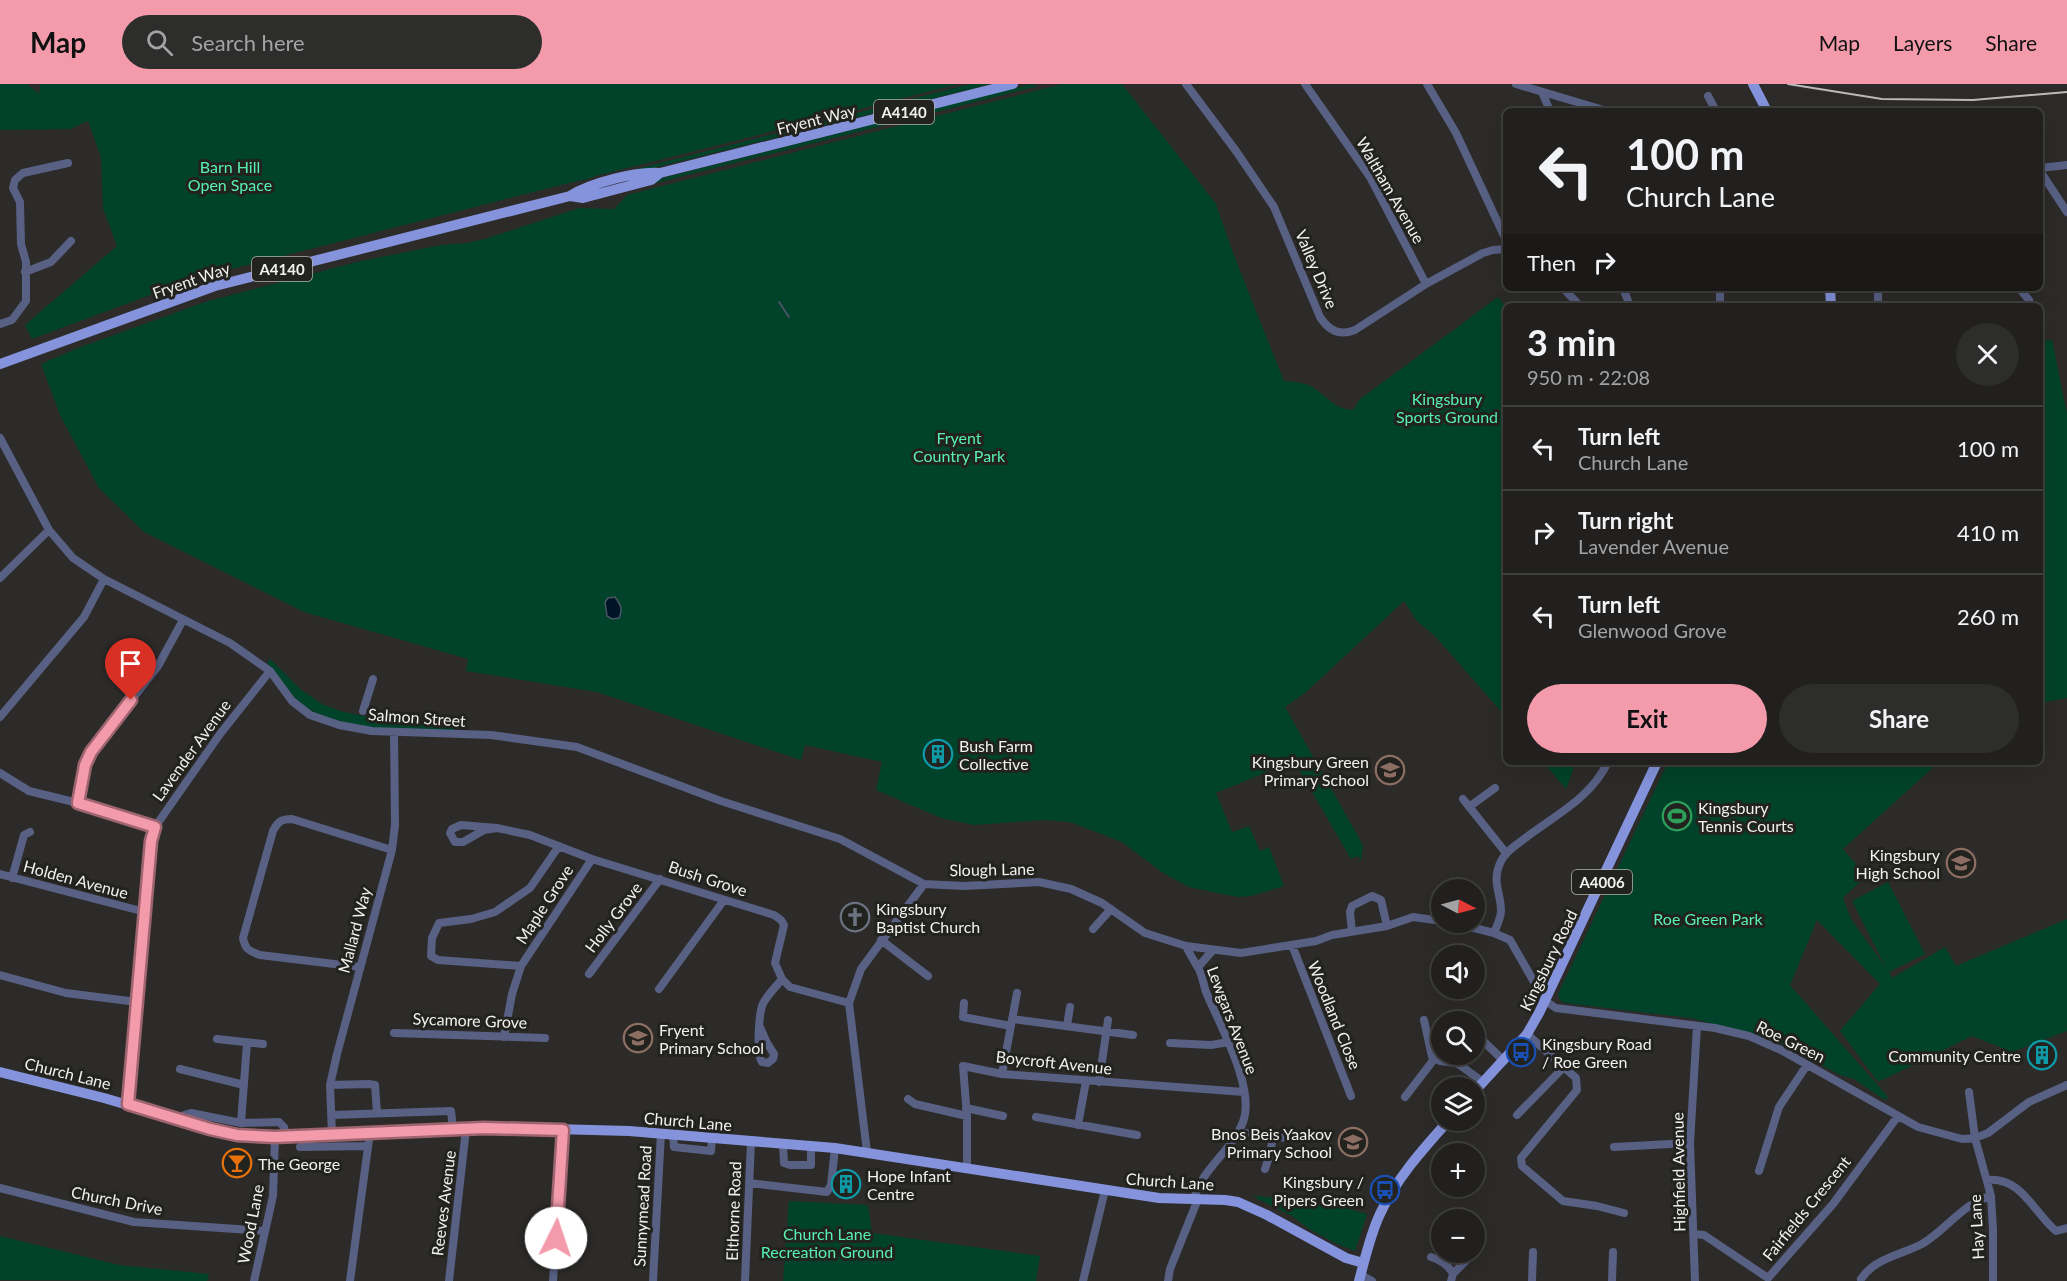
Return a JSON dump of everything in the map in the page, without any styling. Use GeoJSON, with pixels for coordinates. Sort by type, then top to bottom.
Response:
{"type":"FeatureCollection","features":[{"type":"Feature","properties":{"kind":"main road","name":"Fryent Way"},"geometry":{"type":"LineString","coordinates":[[0,364],[215,286],[570,196],[583,198],[651,180],[660,173],[1014,84]]}},
{"type":"Feature","properties":{"kind":"main road"},"geometry":{"type":"LineString","coordinates":[[1753,84],[1765,108]]}},
{"type":"Feature","properties":{"kind":"main road","name":"Kingsbury Road"},"geometry":{"type":"LineString","coordinates":[[1485,1080],[1527,1034],[1545,1001],[1656,765]]}},
{"type":"Feature","properties":{"kind":"main road","name":"Church Lane"},"geometry":{"type":"LineString","coordinates":[[0,1071],[237,1135],[275,1137],[517,1128],[661,1133],[867,1152],[1159,1198],[1225,1200],[1249,1205],[1346,1258],[1361,1273]]}},
{"type":"Feature","properties":{"kind":"main road"},"geometry":{"type":"LineString","coordinates":[[1361,1273],[1379,1215],[1393,1190],[1439,1131]]}},
{"type":"Feature","properties":{"kind":"street","name":"Valley Drive"},"geometry":{"type":"LineString","coordinates":[[1186,84],[1274,207],[1320,317],[1333,331],[1348,333],[1355,330],[1426,285],[1483,253],[1503,250]]}},
{"type":"Feature","properties":{"kind":"street","name":"Waltham Avenue"},"geometry":{"type":"LineString","coordinates":[[1305,84],[1370,177],[1426,285]]}},
{"type":"Feature","properties":{"kind":"street"},"geometry":{"type":"LineString","coordinates":[[1427,84],[1461,144],[1503,234]]}},
{"type":"Feature","properties":{"kind":"street"},"geometry":{"type":"LineString","coordinates":[[1516,84],[1597,108]]}},
{"type":"Feature","properties":{"kind":"street"},"geometry":{"type":"LineString","coordinates":[[1542,92],[1549,108]]}},
{"type":"Feature","properties":{"kind":"street"},"geometry":{"type":"LineString","coordinates":[[1708,96],[1714,108]]}},
{"type":"Feature","properties":{"kind":"street"},"geometry":{"type":"LineString","coordinates":[[0,324],[12,320],[26,301],[26,262],[21,244],[20,202],[13,188],[15,180],[22,173],[68,163]]}},
{"type":"Feature","properties":{"kind":"street"},"geometry":{"type":"LineString","coordinates":[[2043,169],[2067,165]]}},
{"type":"Feature","properties":{"kind":"street"},"geometry":{"type":"LineString","coordinates":[[2043,175],[2067,212]]}},
{"type":"Feature","properties":{"kind":"street"},"geometry":{"type":"LineString","coordinates":[[25,272],[51,262],[71,242]]}},
{"type":"Feature","properties":{"kind":"street"},"geometry":{"type":"LineString","coordinates":[[1566,291],[1577,303]]}},
{"type":"Feature","properties":{"kind":"street"},"geometry":{"type":"LineString","coordinates":[[2022,291],[2029,300]]}},
{"type":"Feature","properties":{"kind":"street","name":"Salmon Street"},"geometry":{"type":"LineString","coordinates":[[0,438],[49,530],[73,558],[104,579],[230,644],[260,663],[270,671],[292,701],[310,715],[339,725],[372,730],[491,735],[577,747],[721,801],[840,839],[924,884]]}},
{"type":"Feature","properties":{"kind":"street"},"geometry":{"type":"LineString","coordinates":[[0,461],[8,453]]}},
{"type":"Feature","properties":{"kind":"street"},"geometry":{"type":"LineString","coordinates":[[0,578],[49,530]]}},
{"type":"Feature","properties":{"kind":"street"},"geometry":{"type":"LineString","coordinates":[[0,717],[84,617],[104,579]]}},
{"type":"Feature","properties":{"kind":"street"},"geometry":{"type":"LineString","coordinates":[[78,803],[85,765],[91,752],[158,666],[183,620]]}},
{"type":"Feature","properties":{"kind":"street","name":"Lavender Avenue"},"geometry":{"type":"LineString","coordinates":[[128,1104],[144,912],[151,841],[155,827],[220,734],[270,671]]}},
{"type":"Feature","properties":{"kind":"street"},"geometry":{"type":"LineString","coordinates":[[363,711],[373,679]]}},
{"type":"Feature","properties":{"kind":"street","name":"Mallard Way"},"geometry":{"type":"LineString","coordinates":[[332,1134],[330,1085],[359,967],[392,850],[395,825],[394,732]]}},
{"type":"Feature","properties":{"kind":"street"},"geometry":{"type":"LineString","coordinates":[[1494,933],[1502,912],[1497,875],[1506,853],[1586,795],[1606,765]]}},
{"type":"Feature","properties":{"kind":"street"},"geometry":{"type":"LineString","coordinates":[[0,773],[29,790],[155,827]]}},
{"type":"Feature","properties":{"kind":"street"},"geometry":{"type":"LineString","coordinates":[[1495,788],[1466,803],[1506,853]]}},
{"type":"Feature","properties":{"kind":"street"},"geometry":{"type":"LineString","coordinates":[[359,967],[260,954],[250,952],[244,946],[243,938],[273,831],[276,823],[283,819],[292,819],[392,850]]}},
{"type":"Feature","properties":{"kind":"street","name":"Bush Grove"},"geometry":{"type":"LineString","coordinates":[[497,828],[484,830],[464,842],[455,842],[450,833],[452,829],[461,825],[497,828],[530,835],[592,859],[774,915],[781,920],[784,926],[775,963],[782,979]]}},
{"type":"Feature","properties":{"kind":"street"},"geometry":{"type":"LineString","coordinates":[[12,878],[24,835],[30,832]]}},
{"type":"Feature","properties":{"kind":"street","name":"Maple Grove"},"geometry":{"type":"LineString","coordinates":[[521,966],[438,960],[431,956],[432,938],[439,923],[471,919],[495,912],[530,888],[559,846]]}},
{"type":"Feature","properties":{"kind":"street","name":"Maple Grove"},"geometry":{"type":"LineString","coordinates":[[504,1037],[512,994],[521,966],[592,859]]}},
{"type":"Feature","properties":{"kind":"street","name":"Holden Avenue"},"geometry":{"type":"LineString","coordinates":[[0,874],[144,912]]}},
{"type":"Feature","properties":{"kind":"street","name":"Holly Grove"},"geometry":{"type":"LineString","coordinates":[[589,974],[660,879]]}},
{"type":"Feature","properties":{"kind":"street","name":"Slough Lane"},"geometry":{"type":"LineString","coordinates":[[924,884],[964,886],[1039,882],[1071,888],[1111,909],[1145,933],[1186,946],[1241,953],[1387,926],[1413,917],[1431,919]]}},
{"type":"Feature","properties":{"kind":"street"},"geometry":{"type":"LineString","coordinates":[[867,1152],[849,1003],[861,969],[924,884]]}},
{"type":"Feature","properties":{"kind":"street"},"geometry":{"type":"LineString","coordinates":[[1352,932],[1350,912],[1352,906],[1372,896],[1381,900],[1387,926]]}},
{"type":"Feature","properties":{"kind":"street"},"geometry":{"type":"LineString","coordinates":[[658,988],[724,900]]}},
{"type":"Feature","properties":{"kind":"street"},"geometry":{"type":"LineString","coordinates":[[1093,929],[1111,909]]}},
{"type":"Feature","properties":{"kind":"street"},"geometry":{"type":"LineString","coordinates":[[1485,931],[1510,940],[1545,1001]]}},
{"type":"Feature","properties":{"kind":"street"},"geometry":{"type":"LineString","coordinates":[[881,940],[928,976]]}},
{"type":"Feature","properties":{"kind":"street","name":"Woodland Close"},"geometry":{"type":"LineString","coordinates":[[1292,945],[1351,1096]]}},
{"type":"Feature","properties":{"kind":"street","name":"Lewgars Avenue"},"geometry":{"type":"LineString","coordinates":[[1168,1281],[1200,1182],[1238,1132],[1245,1115],[1244,1092],[1229,1042],[1205,990],[1198,967],[1186,946]]}},
{"type":"Feature","properties":{"kind":"street"},"geometry":{"type":"LineString","coordinates":[[1198,967],[1213,950]]}},
{"type":"Feature","properties":{"kind":"street"},"geometry":{"type":"LineString","coordinates":[[0,975],[66,993],[137,1002]]}},
{"type":"Feature","properties":{"kind":"street"},"geometry":{"type":"LineString","coordinates":[[760,1027],[763,1004],[782,979],[790,987],[849,1003]]}},
{"type":"Feature","properties":{"kind":"street"},"geometry":{"type":"LineString","coordinates":[[1002,1074],[1017,993]]}},
{"type":"Feature","properties":{"kind":"street","name":"Roe Green"},"geometry":{"type":"LineString","coordinates":[[1545,1001],[1556,1008],[1698,1026],[1749,1036],[1781,1050],[1918,1127],[1945,1136],[1962,1139],[1975,1138]]}},
{"type":"Feature","properties":{"kind":"street"},"geometry":{"type":"LineString","coordinates":[[964,1003],[963,1017],[1067,1026],[1132,1035]]}},
{"type":"Feature","properties":{"kind":"street"},"geometry":{"type":"LineString","coordinates":[[1067,1026],[1070,1007]]}},
{"type":"Feature","properties":{"kind":"street"},"geometry":{"type":"LineString","coordinates":[[1099,1082],[1108,1020]]}},
{"type":"Feature","properties":{"kind":"street"},"geometry":{"type":"LineString","coordinates":[[1424,1020],[1431,1052]]}},
{"type":"Feature","properties":{"kind":"street","name":"Highfield Avenue"},"geometry":{"type":"LineString","coordinates":[[1695,1281],[1690,1143],[1698,1026]]}},
{"type":"Feature","properties":{"kind":"street","name":"Sycamore Grove"},"geometry":{"type":"LineString","coordinates":[[394,1033],[545,1038]]}},
{"type":"Feature","properties":{"kind":"street"},"geometry":{"type":"LineString","coordinates":[[1527,1034],[1576,1078],[1577,1089],[1521,1158],[1522,1166],[1563,1201],[1624,1213]]}},
{"type":"Feature","properties":{"kind":"street"},"geometry":{"type":"LineString","coordinates":[[217,1039],[264,1044]]}},
{"type":"Feature","properties":{"kind":"street"},"geometry":{"type":"LineString","coordinates":[[241,1123],[247,1042]]}},
{"type":"Feature","properties":{"kind":"street"},"geometry":{"type":"LineString","coordinates":[[1170,1043],[1211,1045],[1229,1042]]}},
{"type":"Feature","properties":{"kind":"street"},"geometry":{"type":"LineString","coordinates":[[1485,1043],[1504,1061]]}},
{"type":"Feature","properties":{"kind":"street"},"geometry":{"type":"LineString","coordinates":[[1405,1097],[1431,1063]]}},
{"type":"Feature","properties":{"kind":"street"},"geometry":{"type":"LineString","coordinates":[[1460,1065],[1476,1077]]}},
{"type":"Feature","properties":{"kind":"street"},"geometry":{"type":"LineString","coordinates":[[1759,1171],[1779,1107],[1807,1065]]}},
{"type":"Feature","properties":{"kind":"street","name":"Boycroft Avenue"},"geometry":{"type":"LineString","coordinates":[[967,1168],[963,1066],[1002,1074],[1244,1092]]}},
{"type":"Feature","properties":{"kind":"street"},"geometry":{"type":"LineString","coordinates":[[1517,1115],[1564,1067]]}},
{"type":"Feature","properties":{"kind":"street"},"geometry":{"type":"LineString","coordinates":[[180,1069],[244,1085]]}},
{"type":"Feature","properties":{"kind":"street"},"geometry":{"type":"LineString","coordinates":[[1078,1125],[1086,1081]]}},
{"type":"Feature","properties":{"kind":"street"},"geometry":{"type":"LineString","coordinates":[[330,1085],[375,1085],[377,1113]]}},
{"type":"Feature","properties":{"kind":"street"},"geometry":{"type":"LineString","coordinates":[[1975,1138],[1988,1133],[2029,1102],[2067,1085]]}},
{"type":"Feature","properties":{"kind":"street","name":"Hay Lane"},"geometry":{"type":"LineString","coordinates":[[1970,1092],[1975,1138],[1991,1196],[1994,1230],[1993,1281]]}},
{"type":"Feature","properties":{"kind":"street"},"geometry":{"type":"LineString","coordinates":[[908,1099],[915,1104],[1003,1116]]}},
{"type":"Feature","properties":{"kind":"street"},"geometry":{"type":"LineString","coordinates":[[332,1115],[451,1111],[453,1129]]}},
{"type":"Feature","properties":{"kind":"street"},"geometry":{"type":"LineString","coordinates":[[182,1120],[184,1115],[191,1113],[241,1123],[279,1122],[284,1127],[286,1135]]}},
{"type":"Feature","properties":{"kind":"street","name":"Fairfields Crescent"},"geometry":{"type":"LineString","coordinates":[[1694,1234],[1704,1235],[1768,1278],[1833,1204],[1899,1116]]}},
{"type":"Feature","properties":{"kind":"street"},"geometry":{"type":"LineString","coordinates":[[1036,1117],[1137,1135]]}},
{"type":"Feature","properties":{"kind":"street","name":"Reeves Avenue"},"geometry":{"type":"LineString","coordinates":[[449,1281],[466,1129]]}},
{"type":"Feature","properties":{"kind":"street"},"geometry":{"type":"LineString","coordinates":[[553,1281],[563,1130]]}},
{"type":"Feature","properties":{"kind":"street"},"geometry":{"type":"LineString","coordinates":[[350,1281],[370,1132]]}},
{"type":"Feature","properties":{"kind":"street"},"geometry":{"type":"LineString","coordinates":[[1238,1132],[1287,1138]]}},
{"type":"Feature","properties":{"kind":"street","name":"Sunnymead Road"},"geometry":{"type":"LineString","coordinates":[[653,1281],[661,1133]]}},
{"type":"Feature","properties":{"kind":"street"},"geometry":{"type":"LineString","coordinates":[[1265,1169],[1273,1136]]}},
{"type":"Feature","properties":{"kind":"street","name":"Wood Lane"},"geometry":{"type":"LineString","coordinates":[[254,1281],[274,1187],[275,1137]]}},
{"type":"Feature","properties":{"kind":"street","name":"Elthorne Road"},"geometry":{"type":"LineString","coordinates":[[745,1281],[751,1142]]}},
{"type":"Feature","properties":{"kind":"street"},"geometry":{"type":"LineString","coordinates":[[1614,1147],[1690,1143]]}},
{"type":"Feature","properties":{"kind":"street"},"geometry":{"type":"LineString","coordinates":[[783,1144],[784,1163],[790,1166],[811,1165],[811,1146]]}},
{"type":"Feature","properties":{"kind":"street"},"geometry":{"type":"LineString","coordinates":[[300,1147],[368,1146]]}},
{"type":"Feature","properties":{"kind":"street"},"geometry":{"type":"LineString","coordinates":[[749,1183],[827,1192],[831,1185],[835,1148]]}},
{"type":"Feature","properties":{"kind":"street"},"geometry":{"type":"LineString","coordinates":[[1987,1180],[2000,1179],[2020,1192],[2033,1203],[2054,1230],[2067,1228]]}},
{"type":"Feature","properties":{"kind":"street","name":"Church Drive"},"geometry":{"type":"LineString","coordinates":[[0,1188],[134,1222],[265,1232]]}},
{"type":"Feature","properties":{"kind":"street"},"geometry":{"type":"LineString","coordinates":[[1083,1281],[1105,1190]]}},
{"type":"Feature","properties":{"kind":"street"},"geometry":{"type":"LineString","coordinates":[[1859,1280],[1876,1264],[1921,1244],[1974,1202],[1991,1196]]}},
{"type":"Feature","properties":{"kind":"street"},"geometry":{"type":"LineString","coordinates":[[1532,1281],[1533,1252]]}},
{"type":"Feature","properties":{"kind":"street"},"geometry":{"type":"LineString","coordinates":[[1612,1281],[1613,1252]]}},
{"type":"Feature","properties":{"kind":"street"},"geometry":{"type":"LineString","coordinates":[[1444,1263],[1452,1277],[1464,1263]]}},
{"type":"Feature","properties":{"kind":"street"},"geometry":{"type":"LineString","coordinates":[[1361,1273],[1372,1281]]}},
{"type":"Feature","properties":{"kind":"green space","name":"Barn Hill Open Space"},"geometry":{"type":"Polygon","coordinates":[[[0,84],[27,84],[39,94],[40,84],[959,84],[193,279],[32,339],[25,325],[117,246],[103,208],[101,157],[88,121],[70,129],[0,130],[0,84]]]}},
{"type":"Feature","properties":{"kind":"green space"},"geometry":{"type":"Polygon","coordinates":[[[970,84],[991,84],[637,172],[636,169],[970,84]]]}},
{"type":"Feature","properties":{"kind":"green space"},"geometry":{"type":"Polygon","coordinates":[[[1031,84],[1039,86],[644,186],[643,183],[1031,84]]]}},
{"type":"Feature","properties":{"kind":"green space","name":"Fryent Country Park"},"geometry":{"type":"Polygon","coordinates":[[[1062,84],[1122,84],[1216,204],[1284,381],[1309,385],[1337,406],[1354,409],[1359,400],[1498,297],[1503,303],[1503,714],[1435,636],[1416,620],[1404,601],[1305,693],[1285,707],[1363,846],[1361,860],[1358,856],[1351,859],[1294,761],[1216,793],[1232,832],[1249,826],[1260,851],[1269,847],[1284,886],[1251,896],[1237,897],[1189,887],[1163,873],[1122,842],[1070,822],[1044,820],[974,825],[941,818],[876,790],[882,762],[805,745],[801,760],[597,692],[466,671],[468,659],[304,612],[144,532],[99,488],[60,415],[41,364],[78,348],[205,302],[361,261],[485,239],[579,208],[614,209],[627,195],[1062,84]]]}},
{"type":"Feature","properties":{"kind":"green space"},"geometry":{"type":"Polygon","coordinates":[[[2052,340],[2067,414],[2067,698],[2043,702],[2043,341],[2052,340]]]}},
{"type":"Feature","properties":{"kind":"green space"},"geometry":{"type":"Polygon","coordinates":[[[270,659],[300,689],[322,704],[340,711],[392,722],[455,724],[455,730],[420,731],[376,728],[316,713],[293,695],[267,663],[270,659]]]}},
{"type":"Feature","properties":{"kind":"green space"},"geometry":{"type":"Polygon","coordinates":[[[1546,765],[1575,765],[1566,789],[1546,765]]]}},
{"type":"Feature","properties":{"kind":"green space","name":"Roe Green Park"},"geometry":{"type":"Polygon","coordinates":[[[1667,765],[1936,765],[1843,849],[1866,876],[1843,898],[1851,919],[1886,968],[1852,901],[1888,882],[1925,954],[1889,972],[1892,978],[1945,947],[1956,966],[2067,919],[2067,1031],[2012,1052],[1972,1036],[1878,1082],[1840,1031],[1880,984],[1817,920],[1790,985],[1888,1097],[1885,1100],[1854,1079],[1840,1075],[1773,1040],[1690,1018],[1565,1003],[1560,1000],[1558,994],[1667,765]]]}},
{"type":"Feature","properties":{"kind":"green space"},"geometry":{"type":"Polygon","coordinates":[[[1252,1196],[1319,1201],[1367,1214],[1355,1251],[1335,1243],[1309,1229],[1292,1216],[1252,1196]]]}},
{"type":"Feature","properties":{"kind":"green space","name":"Church Lane Recreation Ground"},"geometry":{"type":"Polygon","coordinates":[[[789,1201],[868,1205],[872,1233],[1040,1256],[1036,1281],[783,1281],[789,1201]]]}},
{"type":"Feature","properties":{"kind":"green space"},"geometry":{"type":"Polygon","coordinates":[[[0,1236],[119,1265],[209,1274],[207,1281],[0,1280],[0,1236]]]}},
{"type":"Feature","properties":{"kind":"water"},"geometry":{"type":"Polygon","coordinates":[[[615,597],[621,612],[619,618],[612,619],[607,616],[605,602],[608,598],[615,597]]]}},
{"type":"Feature","properties":{"kind":"waterway"},"geometry":{"type":"LineString","coordinates":[[779,302],[789,317]]}},
{"type":"Feature","properties":{"kind":"railway"},"geometry":{"type":"LineString","coordinates":[[1788,84],[1882,99],[1973,100],[2067,92]]}},
{"type":"Feature","properties":{"kind":"place","name":"Bush Farm Collective"},"geometry":{"type":"Point","coordinates":[938,754]}},
{"type":"Feature","properties":{"kind":"place","name":"Kingsbury Green Primary School"},"geometry":{"type":"Point","coordinates":[1390,770]}},
{"type":"Feature","properties":{"kind":"place","name":"Kingsbury Tennis Courts"},"geometry":{"type":"Point","coordinates":[1677,816]}},
{"type":"Feature","properties":{"kind":"place","name":"Kingsbury High School"},"geometry":{"type":"Point","coordinates":[1961,863]}},
{"type":"Feature","properties":{"kind":"place","name":"Kingsbury Baptist Church"},"geometry":{"type":"Point","coordinates":[855,917]}},
{"type":"Feature","properties":{"kind":"place","name":"Fryent Primary School"},"geometry":{"type":"Point","coordinates":[638,1038]}},
{"type":"Feature","properties":{"kind":"place","name":"Kingsbury Road / Roe Green"},"geometry":{"type":"Point","coordinates":[1521,1052]}},
{"type":"Feature","properties":{"kind":"place","name":"Community Centre"},"geometry":{"type":"Point","coordinates":[2042,1055]}},
{"type":"Feature","properties":{"kind":"place","name":"Bnos Beis Yaakov Primary School"},"geometry":{"type":"Point","coordinates":[1353,1142]}},
{"type":"Feature","properties":{"kind":"place","name":"The George"},"geometry":{"type":"Point","coordinates":[237,1163]}},
{"type":"Feature","properties":{"kind":"place","name":"Hope Infant Centre"},"geometry":{"type":"Point","coordinates":[846,1184]}},
{"type":"Feature","properties":{"kind":"place","name":"Kingsbury / Pipers Green"},"geometry":{"type":"Point","coordinates":[1385,1190]}},
{"type":"Feature","properties":{"kind":"route"},"geometry":{"type":"LineString","coordinates":[[131,700],[91,752],[85,765],[78,803],[155,827],[151,841],[144,912],[128,1104],[237,1135],[275,1137],[484,1128],[563,1130],[556,1238]]}},
{"type":"Feature","properties":{"kind":"park label","name":"Kingsbury Sports Ground"},"geometry":{"type":"Point","coordinates":[1447,407]}}]}
